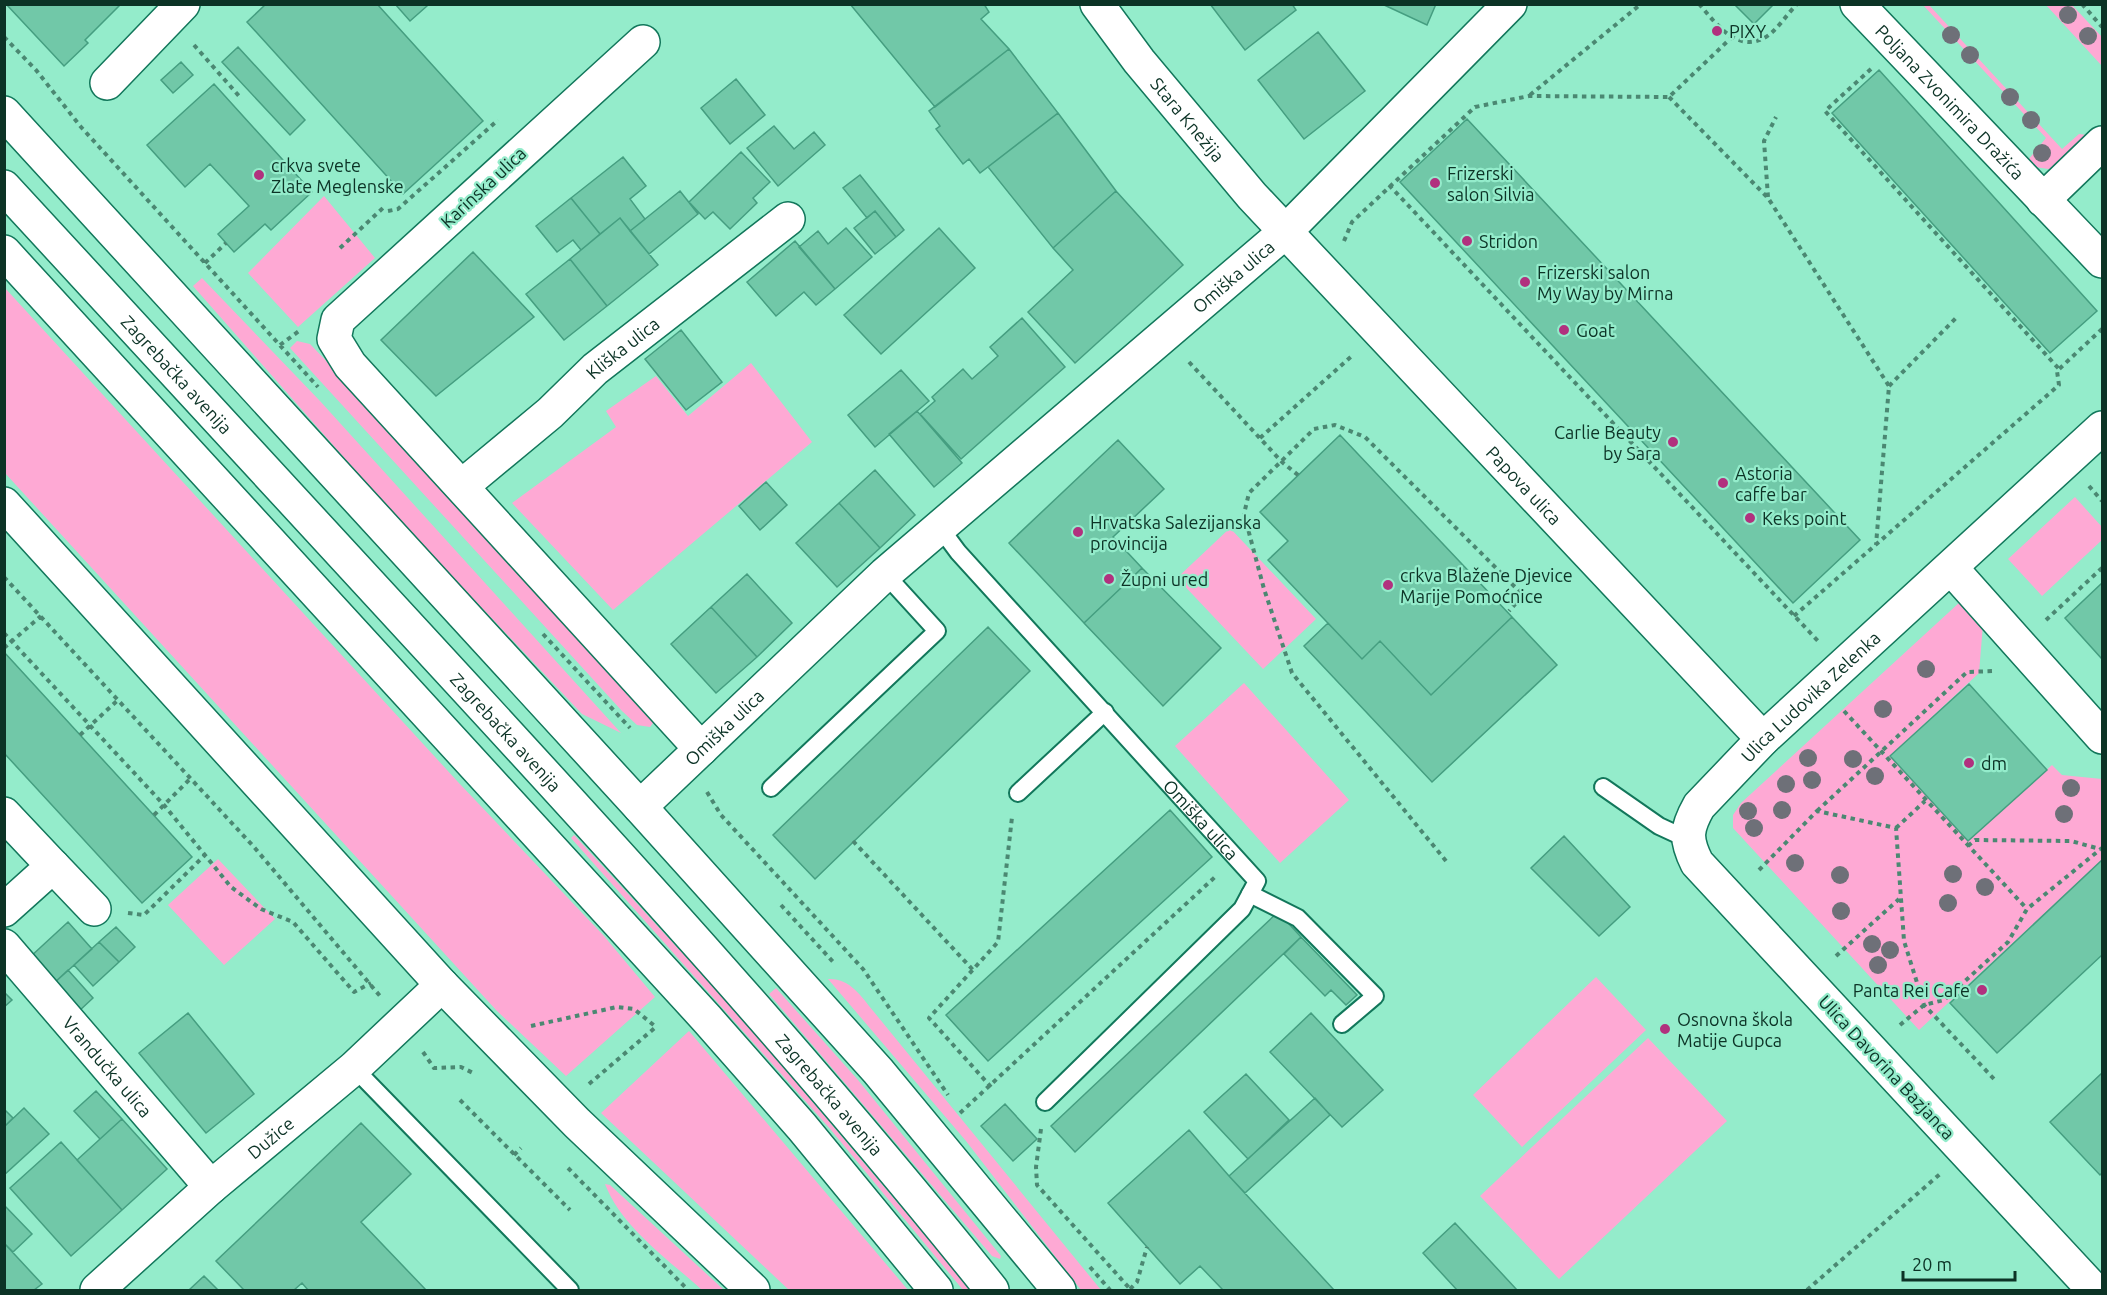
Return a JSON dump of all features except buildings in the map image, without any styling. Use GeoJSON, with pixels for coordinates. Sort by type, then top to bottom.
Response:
{"type":"FeatureCollection","features":[{"type":"Feature","properties":{"kind":"street"},"geometry":{"type":"LineString","coordinates":[[107,83],[183,4]]}},
{"type":"Feature","properties":{"kind":"street","name":"Stara Knežija"},"geometry":{"type":"LineString","coordinates":[[1097,4],[1172,101],[1284,231]]}},
{"type":"Feature","properties":{"kind":"street","name":"Omiška ulica"},"geometry":{"type":"LineString","coordinates":[[640,807],[885,574],[941,529],[1284,231],[1510,4]]}},
{"type":"Feature","properties":{"kind":"street","name":"Poljana Zvonimira Dražića"},"geometry":{"type":"LineString","coordinates":[[1857,4],[2103,261]]}},
{"type":"Feature","properties":{"kind":"street","name":"Karinska ulica"},"geometry":{"type":"LineString","coordinates":[[462,486],[350,365],[334,339],[339,320],[643,42]]}},
{"type":"Feature","properties":{"kind":"street"},"geometry":{"type":"LineString","coordinates":[[4,113],[640,807],[878,1071],[1059,1290]]}},
{"type":"Feature","properties":{"kind":"street"},"geometry":{"type":"LineString","coordinates":[[2043,200],[2103,143]]}},
{"type":"Feature","properties":{"kind":"street","name":"Zagrebačka avenija"},"geometry":{"type":"LineString","coordinates":[[4,187],[578,810],[726,975],[908,1186],[992,1290]]}},
{"type":"Feature","properties":{"kind":"street","name":"Kliška ulica"},"geometry":{"type":"LineString","coordinates":[[462,486],[550,413],[595,369],[788,219]]}},
{"type":"Feature","properties":{"kind":"street","name":"Papova ulica"},"geometry":{"type":"LineString","coordinates":[[1284,231],[1763,739]]}},
{"type":"Feature","properties":{"kind":"street"},"geometry":{"type":"LineString","coordinates":[[4,252],[707,1018],[809,1136],[936,1290]]}},
{"type":"Feature","properties":{"kind":"street","name":"Ulica Ludovika Zelenka"},"geometry":{"type":"LineString","coordinates":[[1687,839],[1692,818],[1699,806],[1763,739],[2103,428]]}},
{"type":"Feature","properties":{"kind":"street"},"geometry":{"type":"LineString","coordinates":[[462,486],[701,749]]}},
{"type":"Feature","properties":{"kind":"street"},"geometry":{"type":"LineString","coordinates":[[4,504],[442,985],[578,1123],[753,1290]]}},
{"type":"Feature","properties":{"kind":"street"},"geometry":{"type":"LineString","coordinates":[[1951,568],[2103,736]]}},
{"type":"Feature","properties":{"kind":"street"},"geometry":{"type":"LineString","coordinates":[[4,814],[94,909]]}},
{"type":"Feature","properties":{"kind":"street","name":"Ulica Davorina Bazjanca"},"geometry":{"type":"LineString","coordinates":[[1687,839],[1696,863],[2094,1290]]}},
{"type":"Feature","properties":{"kind":"street"},"geometry":{"type":"LineString","coordinates":[[4,910],[53,867]]}},
{"type":"Feature","properties":{"kind":"street","name":"Vrandučka ulica"},"geometry":{"type":"LineString","coordinates":[[4,946],[211,1187]]}},
{"type":"Feature","properties":{"kind":"street","name":"Dužice"},"geometry":{"type":"LineString","coordinates":[[97,1290],[211,1187],[354,1068],[442,985]]}},
{"type":"Feature","properties":{"kind":"lane","name":"Omiška ulica"},"geometry":{"type":"LineString","coordinates":[[941,529],[958,552],[1257,881],[1250,894]]}},
{"type":"Feature","properties":{"kind":"lane"},"geometry":{"type":"LineString","coordinates":[[771,788],[937,631],[885,574]]}},
{"type":"Feature","properties":{"kind":"lane"},"geometry":{"type":"LineString","coordinates":[[1018,793],[1105,712]]}},
{"type":"Feature","properties":{"kind":"lane"},"geometry":{"type":"LineString","coordinates":[[1603,786],[1659,826],[1687,839]]}},
{"type":"Feature","properties":{"kind":"lane"},"geometry":{"type":"LineString","coordinates":[[1045,1102],[1242,909],[1250,894],[1298,918],[1375,996],[1342,1024]]}},
{"type":"Feature","properties":{"kind":"lane"},"geometry":{"type":"LineString","coordinates":[[354,1068],[570,1290]]}},
{"type":"Feature","properties":{"kind":"path"},"geometry":{"type":"LineString","coordinates":[[1529,96],[1641,4]]}},
{"type":"Feature","properties":{"kind":"path"},"geometry":{"type":"LineString","coordinates":[[1699,4],[1731,38],[1749,42],[1765,38],[1797,4]]}},
{"type":"Feature","properties":{"kind":"path"},"geometry":{"type":"LineString","coordinates":[[2082,4],[2103,27]]}},
{"type":"Feature","properties":{"kind":"path"},"geometry":{"type":"LineString","coordinates":[[1345,250],[1344,242],[1352,222],[1475,107],[1529,96],[1670,97],[1731,38]]}},
{"type":"Feature","properties":{"kind":"path"},"geometry":{"type":"LineString","coordinates":[[193,43],[239,96]]}},
{"type":"Feature","properties":{"kind":"path"},"geometry":{"type":"LineString","coordinates":[[1875,65],[1825,111],[2059,369]]}},
{"type":"Feature","properties":{"kind":"path"},"geometry":{"type":"LineString","coordinates":[[1670,97],[1768,198],[1889,386],[1876,545]]}},
{"type":"Feature","properties":{"kind":"path"},"geometry":{"type":"LineString","coordinates":[[1768,198],[1764,141],[1776,117]]}},
{"type":"Feature","properties":{"kind":"path"},"geometry":{"type":"LineString","coordinates":[[340,248],[386,209],[398,209],[498,120]]}},
{"type":"Feature","properties":{"kind":"path"},"geometry":{"type":"LineString","coordinates":[[1389,185],[1821,645]]}},
{"type":"Feature","properties":{"kind":"path"},"geometry":{"type":"LineString","coordinates":[[205,263],[226,243]]}},
{"type":"Feature","properties":{"kind":"path"},"geometry":{"type":"LineString","coordinates":[[1889,386],[1957,317]]}},
{"type":"Feature","properties":{"kind":"path"},"geometry":{"type":"LineString","coordinates":[[1794,616],[2059,385],[2057,371],[2103,329]]}},
{"type":"Feature","properties":{"kind":"path"},"geometry":{"type":"LineString","coordinates":[[1259,438],[1358,350]]}},
{"type":"Feature","properties":{"kind":"path"},"geometry":{"type":"LineString","coordinates":[[1183,356],[1282,462],[1298,475]]}},
{"type":"Feature","properties":{"kind":"path"},"geometry":{"type":"LineString","coordinates":[[1446,861],[1292,673],[1264,589],[1244,514],[1250,493],[1314,429],[1335,425],[1365,437],[1523,596],[1509,610]]}},
{"type":"Feature","properties":{"kind":"path"},"geometry":{"type":"LineString","coordinates":[[2090,488],[2103,501]]}},
{"type":"Feature","properties":{"kind":"path"},"geometry":{"type":"LineString","coordinates":[[2043,623],[2103,568]]}},
{"type":"Feature","properties":{"kind":"path"},"geometry":{"type":"LineString","coordinates":[[4,577],[191,778],[372,983],[380,996]]}},
{"type":"Feature","properties":{"kind":"path"},"geometry":{"type":"LineString","coordinates":[[4,648],[41,616]]}},
{"type":"Feature","properties":{"kind":"path"},"geometry":{"type":"LineString","coordinates":[[4,633],[164,805],[231,887],[261,909],[293,922],[354,992],[372,983]]}},
{"type":"Feature","properties":{"kind":"path"},"geometry":{"type":"LineString","coordinates":[[1759,870],[1817,811],[1967,672],[1998,671]]}},
{"type":"Feature","properties":{"kind":"path"},"geometry":{"type":"LineString","coordinates":[[80,735],[119,699]]}},
{"type":"Feature","properties":{"kind":"path"},"geometry":{"type":"LineString","coordinates":[[1844,710],[1925,801],[2027,909]]}},
{"type":"Feature","properties":{"kind":"path"},"geometry":{"type":"LineString","coordinates":[[154,815],[191,778]]}},
{"type":"Feature","properties":{"kind":"path"},"geometry":{"type":"LineString","coordinates":[[703,784],[721,815],[863,969],[968,1122]]}},
{"type":"Feature","properties":{"kind":"path"},"geometry":{"type":"LineString","coordinates":[[991,1087],[929,1018],[998,942],[1008,831],[1018,793]]}},
{"type":"Feature","properties":{"kind":"path"},"geometry":{"type":"LineString","coordinates":[[1896,828],[1925,801]]}},
{"type":"Feature","properties":{"kind":"path"},"geometry":{"type":"LineString","coordinates":[[1817,811],[1896,828]]}},
{"type":"Feature","properties":{"kind":"path"},"geometry":{"type":"LineString","coordinates":[[1896,828],[1904,942],[1924,1005],[1995,1080]]}},
{"type":"Feature","properties":{"kind":"path"},"geometry":{"type":"LineString","coordinates":[[1968,846],[1975,840],[2071,841],[2102,848]]}},
{"type":"Feature","properties":{"kind":"path"},"geometry":{"type":"LineString","coordinates":[[854,842],[973,970]]}},
{"type":"Feature","properties":{"kind":"path"},"geometry":{"type":"LineString","coordinates":[[1900,1025],[1924,1005],[1944,1000],[2008,942],[2027,909],[2102,848]]}},
{"type":"Feature","properties":{"kind":"path"},"geometry":{"type":"LineString","coordinates":[[94,909],[144,915],[205,855]]}},
{"type":"Feature","properties":{"kind":"path"},"geometry":{"type":"LineString","coordinates":[[960,1113],[991,1087],[1218,874]]}},
{"type":"Feature","properties":{"kind":"path"},"geometry":{"type":"LineString","coordinates":[[1836,956],[1900,898]]}},
{"type":"Feature","properties":{"kind":"path"},"geometry":{"type":"LineString","coordinates":[[776,900],[836,964]]}},
{"type":"Feature","properties":{"kind":"path"},"geometry":{"type":"LineString","coordinates":[[522,1029],[617,1007],[634,1009],[656,1027]]}},
{"type":"Feature","properties":{"kind":"path"},"geometry":{"type":"LineString","coordinates":[[581,1091],[660,1023]]}},
{"type":"Feature","properties":{"kind":"path"},"geometry":{"type":"LineString","coordinates":[[426,1057],[434,1068],[468,1068],[481,1080]]}},
{"type":"Feature","properties":{"kind":"path"},"geometry":{"type":"LineString","coordinates":[[460,1100],[570,1210]]}},
{"type":"Feature","properties":{"kind":"path"},"geometry":{"type":"LineString","coordinates":[[1045,1102],[1037,1151],[1037,1185],[1131,1290],[1137,1282],[1147,1246]]}},
{"type":"Feature","properties":{"kind":"path"},"geometry":{"type":"LineString","coordinates":[[514,1155],[521,1148]]}},
{"type":"Feature","properties":{"kind":"path"},"geometry":{"type":"LineString","coordinates":[[560,1160],[688,1290]]}},
{"type":"Feature","properties":{"kind":"path"},"geometry":{"type":"LineString","coordinates":[[1807,1290],[1945,1170]]}},
{"type":"Feature","properties":{"kind":"path"},"geometry":{"type":"LineString","coordinates":[[1084,1260],[1110,1290]]}},
{"type":"Feature","properties":{"kind":"shaded area"},"geometry":{"type":"Polygon","coordinates":[[[1923,5],[1929,5],[2062,149],[2079,134],[2087,135],[2055,170],[2035,167],[2028,160],[2046,138],[1923,5]]]}},
{"type":"Feature","properties":{"kind":"shaded area"},"geometry":{"type":"Polygon","coordinates":[[[2046,5],[2072,5],[2102,37],[2102,66],[2046,5]]]}},
{"type":"Feature","properties":{"kind":"shaded area"},"geometry":{"type":"Polygon","coordinates":[[[324,196],[375,258],[298,327],[248,273],[324,196]]]}},
{"type":"Feature","properties":{"kind":"shaded area"},"geometry":{"type":"Polygon","coordinates":[[[202,278],[320,401],[621,733],[582,714],[398,519],[193,286],[202,278]]]}},
{"type":"Feature","properties":{"kind":"shaded area"},"geometry":{"type":"Polygon","coordinates":[[[5,288],[458,782],[604,936],[655,997],[566,1076],[497,1011],[5,473],[5,288]]]}},
{"type":"Feature","properties":{"kind":"shaded area"},"geometry":{"type":"Polygon","coordinates":[[[297,341],[310,344],[380,417],[652,717],[653,723],[650,727],[637,725],[622,711],[290,348],[297,341]]]}},
{"type":"Feature","properties":{"kind":"shaded area"},"geometry":{"type":"Polygon","coordinates":[[[751,363],[812,442],[613,610],[512,503],[616,427],[606,411],[656,376],[688,416],[751,363]]]}},
{"type":"Feature","properties":{"kind":"shaded area"},"geometry":{"type":"Polygon","coordinates":[[[2075,497],[2102,527],[2102,540],[2042,596],[2008,559],[2075,497]]]}},
{"type":"Feature","properties":{"kind":"shaded area"},"geometry":{"type":"Polygon","coordinates":[[[1230,528],[1316,619],[1263,669],[1177,578],[1230,528]]]}},
{"type":"Feature","properties":{"kind":"shaded area"},"geometry":{"type":"Polygon","coordinates":[[[1960,602],[1983,624],[1979,673],[1890,756],[1968,841],[2052,765],[2062,775],[2102,779],[2102,860],[1919,1030],[1733,828],[1733,815],[1741,803],[1960,602]]]}},
{"type":"Feature","properties":{"kind":"shaded area"},"geometry":{"type":"Polygon","coordinates":[[[1244,683],[1349,800],[1280,863],[1175,746],[1244,683]]]}},
{"type":"Feature","properties":{"kind":"shaded area"},"geometry":{"type":"Polygon","coordinates":[[[574,835],[742,1018],[971,1290],[963,1290],[831,1130],[571,838],[574,835]]]}},
{"type":"Feature","properties":{"kind":"shaded area"},"geometry":{"type":"Polygon","coordinates":[[[218,859],[275,919],[224,965],[168,905],[218,859]]]}},
{"type":"Feature","properties":{"kind":"shaded area"},"geometry":{"type":"Polygon","coordinates":[[[1596,977],[1646,1030],[1522,1147],[1473,1095],[1596,977]]]}},
{"type":"Feature","properties":{"kind":"shaded area"},"geometry":{"type":"Polygon","coordinates":[[[828,979],[843,981],[860,994],[1101,1290],[1081,1290],[966,1141],[828,979]]]}},
{"type":"Feature","properties":{"kind":"shaded area"},"geometry":{"type":"Polygon","coordinates":[[[776,988],[858,1080],[1001,1256],[1000,1259],[992,1256],[769,994],[776,988]]]}},
{"type":"Feature","properties":{"kind":"shaded area"},"geometry":{"type":"Polygon","coordinates":[[[689,1031],[908,1290],[789,1290],[601,1113],[689,1031]]]}},
{"type":"Feature","properties":{"kind":"shaded area"},"geometry":{"type":"Polygon","coordinates":[[[1648,1038],[1727,1121],[1559,1279],[1480,1196],[1648,1038]]]}},
{"type":"Feature","properties":{"kind":"shaded area"},"geometry":{"type":"Polygon","coordinates":[[[605,1184],[610,1185],[724,1290],[702,1290],[647,1242],[623,1215],[605,1184]]]}},
{"type":"Feature","properties":{"kind":"place","name":"PIXY"},"geometry":{"type":"Point","coordinates":[1717,31]}},
{"type":"Feature","properties":{"kind":"place","name":"crkva svete Zlate Meglenske"},"geometry":{"type":"Point","coordinates":[259,175]}},
{"type":"Feature","properties":{"kind":"place","name":"Frizerski salon Silvia"},"geometry":{"type":"Point","coordinates":[1435,183]}},
{"type":"Feature","properties":{"kind":"place","name":"Stridon"},"geometry":{"type":"Point","coordinates":[1467,241]}},
{"type":"Feature","properties":{"kind":"place","name":"Frizerski salon My Way by Mirna"},"geometry":{"type":"Point","coordinates":[1525,282]}},
{"type":"Feature","properties":{"kind":"place","name":"Goat"},"geometry":{"type":"Point","coordinates":[1564,330]}},
{"type":"Feature","properties":{"kind":"place","name":"Carlie Beauty by Sara"},"geometry":{"type":"Point","coordinates":[1673,442]}},
{"type":"Feature","properties":{"kind":"place","name":"Astoria caffe bar"},"geometry":{"type":"Point","coordinates":[1723,483]}},
{"type":"Feature","properties":{"kind":"place","name":"Keks point"},"geometry":{"type":"Point","coordinates":[1750,518]}},
{"type":"Feature","properties":{"kind":"place","name":"Hrvatska Salezijanska provincija"},"geometry":{"type":"Point","coordinates":[1078,532]}},
{"type":"Feature","properties":{"kind":"place","name":"Župni ured"},"geometry":{"type":"Point","coordinates":[1109,579]}},
{"type":"Feature","properties":{"kind":"place","name":"crkva Blažene Djevice Marije Pomoćnice"},"geometry":{"type":"Point","coordinates":[1388,585]}},
{"type":"Feature","properties":{"kind":"place","name":"dm"},"geometry":{"type":"Point","coordinates":[1969,763]}},
{"type":"Feature","properties":{"kind":"place","name":"Panta Rei Cafe"},"geometry":{"type":"Point","coordinates":[1982,990]}},
{"type":"Feature","properties":{"kind":"place","name":"Osnovna škola Matije Gupca"},"geometry":{"type":"Point","coordinates":[1665,1029]}}]}
